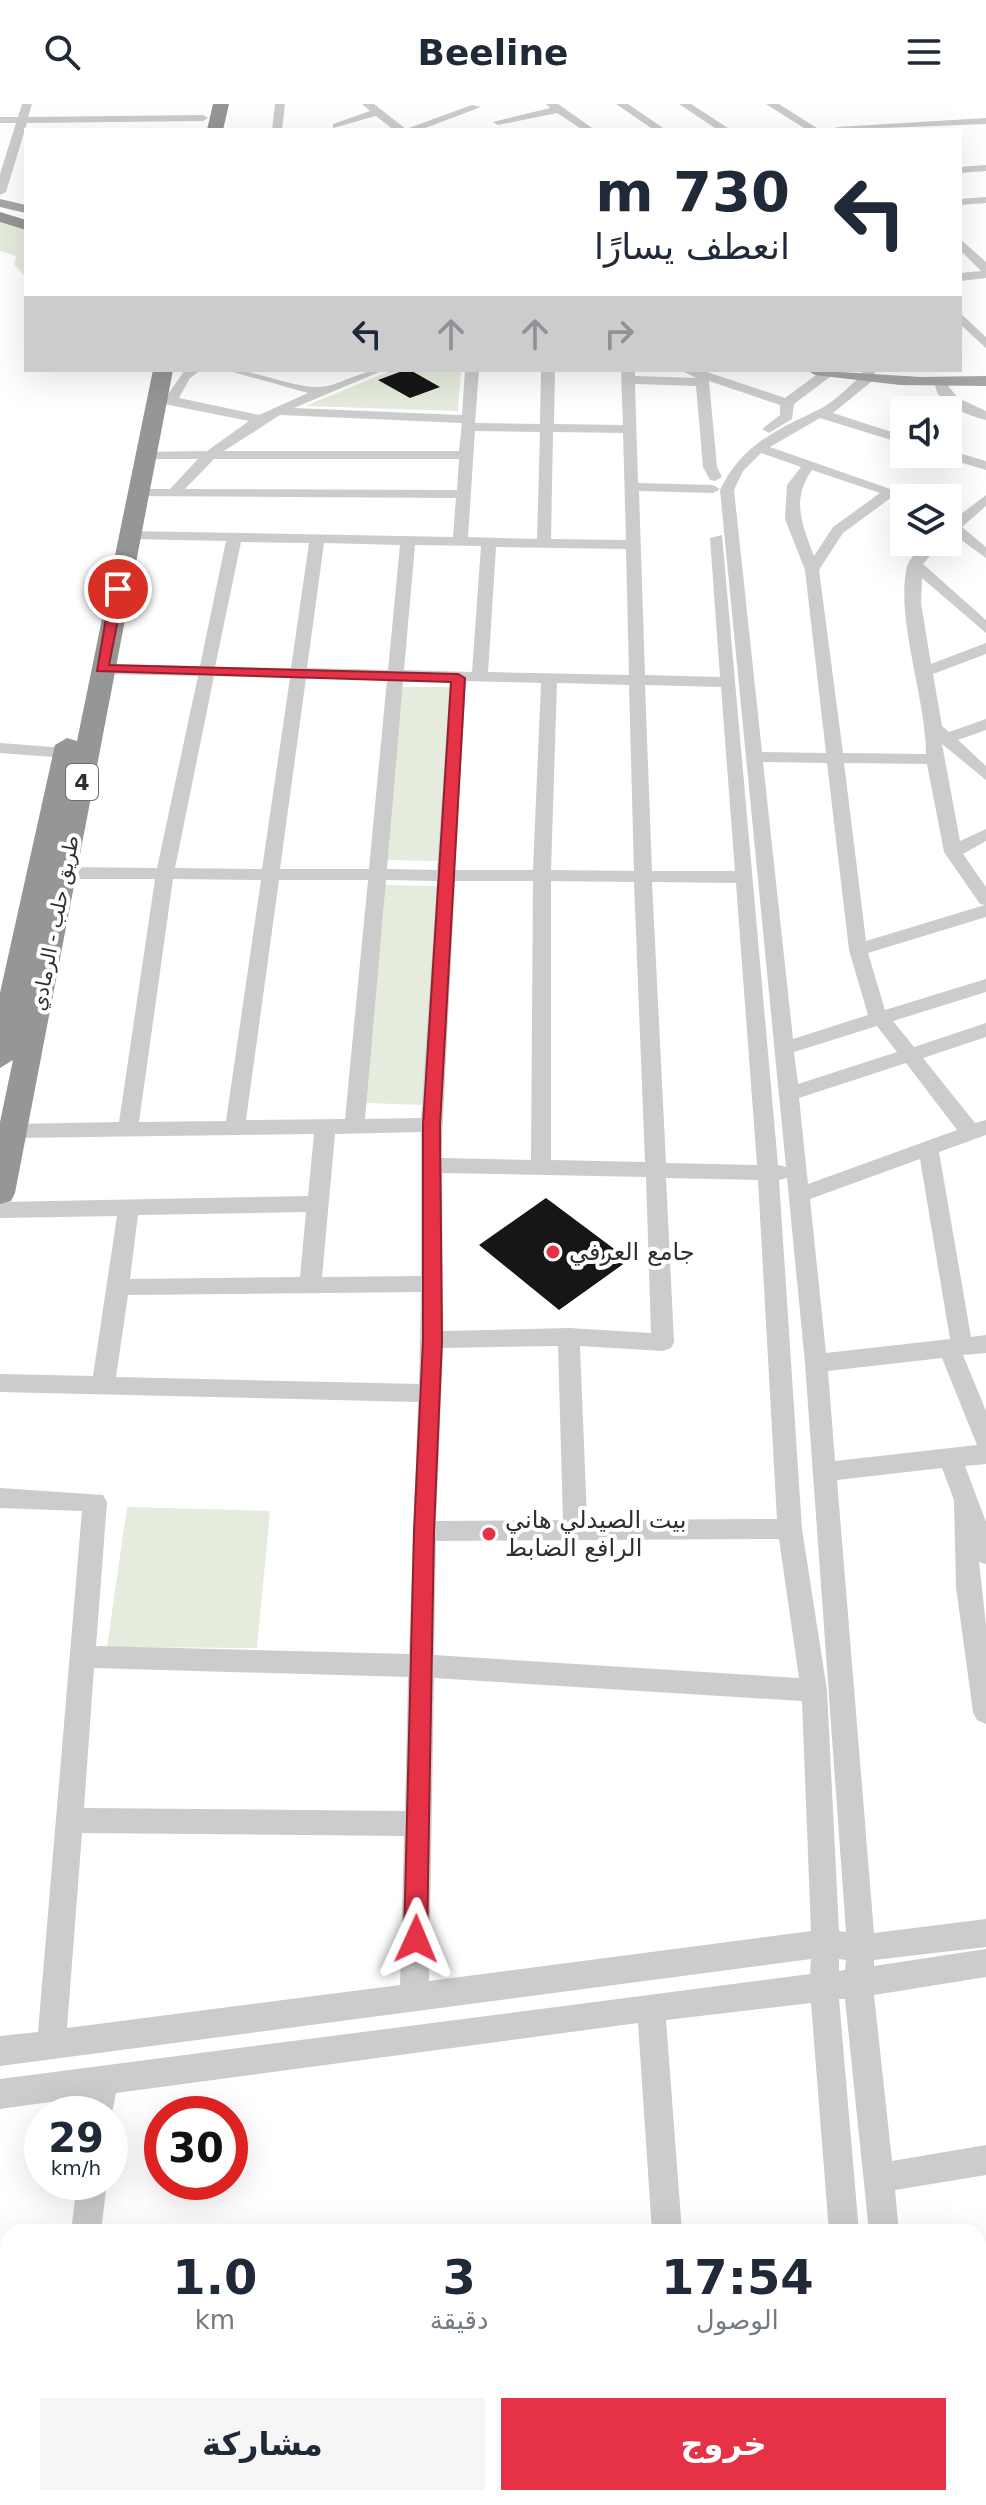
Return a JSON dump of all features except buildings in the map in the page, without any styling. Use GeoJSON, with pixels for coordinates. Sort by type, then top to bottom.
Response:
{"type":"FeatureCollection","features":[{"type":"Feature","properties":{"kind":"highway"},"geometry":{"type":"LineString","coordinates":[[206,121],[221,104]]}},
{"type":"Feature","properties":{"kind":"highway"},"geometry":{"type":"LineString","coordinates":[[0,201],[24,206]]}},
{"type":"Feature","properties":{"kind":"highway"},"geometry":{"type":"LineString","coordinates":[[0,217],[24,224]]}},
{"type":"Feature","properties":{"kind":"highway","name":"طريق حلب - الرمادي"},"geometry":{"type":"LineString","coordinates":[[2,1042],[148,372]]}},
{"type":"Feature","properties":{"kind":"highway","name":"طريق حلب - الرمادي"},"geometry":{"type":"LineString","coordinates":[[0,1193],[66,873],[128,535],[145,455],[164,400],[163,372]]}},
{"type":"Feature","properties":{"kind":"main road"},"geometry":{"type":"LineString","coordinates":[[0,210],[24,216]]}},
{"type":"Feature","properties":{"kind":"main road"},"geometry":{"type":"LineString","coordinates":[[838,372],[986,381]]}},
{"type":"Feature","properties":{"kind":"main road"},"geometry":{"type":"LineString","coordinates":[[934,377],[986,374]]}},
{"type":"Feature","properties":{"kind":"street"},"geometry":{"type":"LineString","coordinates":[[0,192],[20,148],[22,120],[27,104]]}},
{"type":"Feature","properties":{"kind":"street"},"geometry":{"type":"LineString","coordinates":[[277,128],[280,104]]}},
{"type":"Feature","properties":{"kind":"street"},"geometry":{"type":"LineString","coordinates":[[367,104],[398,128]]}},
{"type":"Feature","properties":{"kind":"street"},"geometry":{"type":"LineString","coordinates":[[621,104],[658,128]]}},
{"type":"Feature","properties":{"kind":"street"},"geometry":{"type":"LineString","coordinates":[[684,104],[723,128]]}},
{"type":"Feature","properties":{"kind":"street"},"geometry":{"type":"LineString","coordinates":[[772,104],[781,104]]}},
{"type":"Feature","properties":{"kind":"street"},"geometry":{"type":"LineString","coordinates":[[772,104],[812,128]]}},
{"type":"Feature","properties":{"kind":"street"},"geometry":{"type":"LineString","coordinates":[[415,128],[474,105],[506,128]]}},
{"type":"Feature","properties":{"kind":"street"},"geometry":{"type":"LineString","coordinates":[[498,122],[555,107],[587,128]]}},
{"type":"Feature","properties":{"kind":"street"},"geometry":{"type":"LineString","coordinates":[[337,124],[378,112]]}},
{"type":"Feature","properties":{"kind":"street"},"geometry":{"type":"LineString","coordinates":[[533,128],[574,119]]}},
{"type":"Feature","properties":{"kind":"street"},"geometry":{"type":"LineString","coordinates":[[0,120],[206,121]]}},
{"type":"Feature","properties":{"kind":"street"},"geometry":{"type":"LineString","coordinates":[[898,128],[986,121]]}},
{"type":"Feature","properties":{"kind":"street"},"geometry":{"type":"LineString","coordinates":[[0,148],[20,148]]}},
{"type":"Feature","properties":{"kind":"street"},"geometry":{"type":"LineString","coordinates":[[962,168],[986,168]]}},
{"type":"Feature","properties":{"kind":"street"},"geometry":{"type":"LineString","coordinates":[[962,202],[986,200]]}},
{"type":"Feature","properties":{"kind":"street"},"geometry":{"type":"LineString","coordinates":[[962,277],[986,272],[965,244]]}},
{"type":"Feature","properties":{"kind":"street"},"geometry":{"type":"LineString","coordinates":[[962,319],[986,344]]}},
{"type":"Feature","properties":{"kind":"street"},"geometry":{"type":"LineString","coordinates":[[191,372],[164,400],[262,420]]}},
{"type":"Feature","properties":{"kind":"street"},"geometry":{"type":"LineString","coordinates":[[241,372],[321,392]]}},
{"type":"Feature","properties":{"kind":"street"},"geometry":{"type":"LineString","coordinates":[[173,494],[211,454],[262,420],[372,372]]}},
{"type":"Feature","properties":{"kind":"street"},"geometry":{"type":"LineString","coordinates":[[460,542],[472,372]]}},
{"type":"Feature","properties":{"kind":"street"},"geometry":{"type":"LineString","coordinates":[[544,543],[548,372]]}},
{"type":"Feature","properties":{"kind":"street"},"geometry":{"type":"LineString","coordinates":[[714,483],[730,458],[787,416],[788,407],[824,372]]}},
{"type":"Feature","properties":{"kind":"street"},"geometry":{"type":"LineString","coordinates":[[865,374],[816,415],[759,448],[737,469],[727,490],[816,1363],[861,1948],[858,1983],[883,2224]]}},
{"type":"Feature","properties":{"kind":"street"},"geometry":{"type":"LineString","coordinates":[[432,1340],[569,1337],[663,1342],[643,877],[628,375],[698,375],[788,407],[890,436]]}},
{"type":"Feature","properties":{"kind":"street"},"geometry":{"type":"LineString","coordinates":[[698,375],[714,483],[768,1173],[790,1529],[814,1690],[826,1943],[824,1986],[843,2224]]}},
{"type":"Feature","properties":{"kind":"street"},"geometry":{"type":"LineString","coordinates":[[934,377],[945,395],[963,408],[986,416]]}},
{"type":"Feature","properties":{"kind":"street"},"geometry":{"type":"LineString","coordinates":[[279,412],[629,429]]}},
{"type":"Feature","properties":{"kind":"street"},"geometry":{"type":"LineString","coordinates":[[759,448],[890,492]]}},
{"type":"Feature","properties":{"kind":"street"},"geometry":{"type":"LineString","coordinates":[[145,455],[467,455]]}},
{"type":"Feature","properties":{"kind":"street"},"geometry":{"type":"LineString","coordinates":[[962,458],[986,466]]}},
{"type":"Feature","properties":{"kind":"street"},"geometry":{"type":"LineString","coordinates":[[431,1165],[768,1173],[798,1184],[928,1148],[979,1130],[873,1008],[858,950],[812,570],[792,519],[794,485],[810,464]]}},
{"type":"Feature","properties":{"kind":"street"},"geometry":{"type":"LineString","coordinates":[[630,487],[714,483]]}},
{"type":"Feature","properties":{"kind":"street"},"geometry":{"type":"LineString","coordinates":[[812,570],[838,530],[890,492]]}},
{"type":"Feature","properties":{"kind":"street"},"geometry":{"type":"LineString","coordinates":[[137,493],[463,494]]}},
{"type":"Feature","properties":{"kind":"street"},"geometry":{"type":"LineString","coordinates":[[969,515],[986,554]]}},
{"type":"Feature","properties":{"kind":"street"},"geometry":{"type":"LineString","coordinates":[[128,535],[631,545]]}},
{"type":"Feature","properties":{"kind":"street"},"geometry":{"type":"LineString","coordinates":[[128,1129],[165,873],[234,538]]}},
{"type":"Feature","properties":{"kind":"street"},"geometry":{"type":"LineString","coordinates":[[235,1128],[317,539]]}},
{"type":"Feature","properties":{"kind":"street"},"geometry":{"type":"LineString","coordinates":[[354,1126],[393,677],[408,541]]}},
{"type":"Feature","properties":{"kind":"street"},"geometry":{"type":"LineString","coordinates":[[480,678],[489,542]]}},
{"type":"Feature","properties":{"kind":"street"},"geometry":{"type":"LineString","coordinates":[[922,556],[915,564],[913,603],[934,728],[934,759],[953,852],[986,900]]}},
{"type":"Feature","properties":{"kind":"street"},"geometry":{"type":"LineString","coordinates":[[915,564],[986,628]]}},
{"type":"Feature","properties":{"kind":"street"},"geometry":{"type":"LineString","coordinates":[[924,672],[986,648]]}},
{"type":"Feature","properties":{"kind":"street"},"geometry":{"type":"LineString","coordinates":[[101,669],[729,682]]}},
{"type":"Feature","properties":{"kind":"street"},"geometry":{"type":"LineString","coordinates":[[414,1997],[424,1531],[432,1340],[431,1125],[458,678]]}},
{"type":"Feature","properties":{"kind":"street"},"geometry":{"type":"LineString","coordinates":[[541,1167],[542,876],[549,679]]}},
{"type":"Feature","properties":{"kind":"street"},"geometry":{"type":"LineString","coordinates":[[949,738],[986,724]]}},
{"type":"Feature","properties":{"kind":"street"},"geometry":{"type":"LineString","coordinates":[[934,728],[949,738],[986,775]]}},
{"type":"Feature","properties":{"kind":"street"},"geometry":{"type":"LineString","coordinates":[[0,748],[66,753]]}},
{"type":"Feature","properties":{"kind":"street"},"geometry":{"type":"LineString","coordinates":[[756,757],[934,759]]}},
{"type":"Feature","properties":{"kind":"street"},"geometry":{"type":"LineString","coordinates":[[953,852],[986,834]]}},
{"type":"Feature","properties":{"kind":"street"},"geometry":{"type":"LineString","coordinates":[[66,873],[744,877]]}},
{"type":"Feature","properties":{"kind":"street"},"geometry":{"type":"LineString","coordinates":[[858,950],[986,911]]}},
{"type":"Feature","properties":{"kind":"street"},"geometry":{"type":"LineString","coordinates":[[785,1048],[986,985]]}},
{"type":"Feature","properties":{"kind":"street"},"geometry":{"type":"LineString","coordinates":[[790,1094],[986,1030]]}},
{"type":"Feature","properties":{"kind":"street"},"geometry":{"type":"LineString","coordinates":[[12,1131],[431,1125]]}},
{"type":"Feature","properties":{"kind":"street"},"geometry":{"type":"LineString","coordinates":[[310,1286],[325,1127]]}},
{"type":"Feature","properties":{"kind":"street"},"geometry":{"type":"LineString","coordinates":[[928,1148],[956,1348],[986,1440]]}},
{"type":"Feature","properties":{"kind":"street"},"geometry":{"type":"LineString","coordinates":[[0,1210],[318,1204]]}},
{"type":"Feature","properties":{"kind":"street"},"geometry":{"type":"LineString","coordinates":[[103,1385],[129,1207]]}},
{"type":"Feature","properties":{"kind":"street"},"geometry":{"type":"LineString","coordinates":[[118,1287],[430,1284]]}},
{"type":"Feature","properties":{"kind":"street"},"geometry":{"type":"LineString","coordinates":[[569,1337],[575,1530]]}},
{"type":"Feature","properties":{"kind":"street"},"geometry":{"type":"LineString","coordinates":[[816,1363],[986,1344]]}},
{"type":"Feature","properties":{"kind":"street"},"geometry":{"type":"LineString","coordinates":[[0,1383],[430,1393]]}},
{"type":"Feature","properties":{"kind":"street"},"geometry":{"type":"LineString","coordinates":[[825,1472],[986,1454]]}},
{"type":"Feature","properties":{"kind":"street"},"geometry":{"type":"LineString","coordinates":[[950,1458],[986,1554]]}},
{"type":"Feature","properties":{"kind":"street"},"geometry":{"type":"LineString","coordinates":[[0,1498],[95,1502],[51,2044]]}},
{"type":"Feature","properties":{"kind":"street"},"geometry":{"type":"LineString","coordinates":[[965,1502],[968,1587],[986,1712]]}},
{"type":"Feature","properties":{"kind":"street"},"geometry":{"type":"LineString","coordinates":[[424,1531],[790,1529]]}},
{"type":"Feature","properties":{"kind":"street"},"geometry":{"type":"LineString","coordinates":[[83,1657],[422,1666],[814,1690]]}},
{"type":"Feature","properties":{"kind":"street"},"geometry":{"type":"LineString","coordinates":[[70,1820],[418,1824]]}},
{"type":"Feature","properties":{"kind":"street"},"geometry":{"type":"LineString","coordinates":[[0,2051],[826,1943],[861,1948],[986,1933]]}},
{"type":"Feature","properties":{"kind":"street"},"geometry":{"type":"LineString","coordinates":[[0,2094],[651,2007],[858,1983],[986,1963]]}},
{"type":"Feature","properties":{"kind":"street"},"geometry":{"type":"LineString","coordinates":[[651,2007],[666,2224]]}},
{"type":"Feature","properties":{"kind":"street"},"geometry":{"type":"LineString","coordinates":[[101,2096],[102,2081]]}},
{"type":"Feature","properties":{"kind":"street"},"geometry":{"type":"LineString","coordinates":[[879,2178],[986,2160]]}},
{"type":"Feature","properties":{"kind":"street"},"geometry":{"type":"LineString","coordinates":[[87,2224],[90,2200]]}},
{"type":"Feature","properties":{"kind":"green space"},"geometry":{"type":"Polygon","coordinates":[[[0,222],[24,228],[24,276],[14,264],[16,256],[0,251],[0,222]]]}},
{"type":"Feature","properties":{"kind":"green space"},"geometry":{"type":"Polygon","coordinates":[[[388,372],[461,372],[458,411],[305,406],[388,372]]]}},
{"type":"Feature","properties":{"kind":"green space"},"geometry":{"type":"Polygon","coordinates":[[[402,687],[453,687],[439,861],[385,860],[402,687]]]}},
{"type":"Feature","properties":{"kind":"green space"},"geometry":{"type":"Polygon","coordinates":[[[385,885],[442,886],[425,1105],[364,1103],[385,885]]]}},
{"type":"Feature","properties":{"kind":"green space"},"geometry":{"type":"Polygon","coordinates":[[[127,1507],[270,1511],[257,1648],[107,1647],[127,1507]]]}},
{"type":"Feature","properties":{"kind":"place","name":"جامع العرفي"},"geometry":{"type":"Point","coordinates":[553,1252]}},
{"type":"Feature","properties":{"kind":"place","name":"بيت الصيدلي هاني الرافع الضابط"},"geometry":{"type":"Point","coordinates":[489,1534]}},
{"type":"Feature","properties":{"kind":"route"},"geometry":{"type":"LineString","coordinates":[[118,589],[101,669],[458,678],[431,1125],[432,1340],[424,1531],[416,1939]]}}]}
